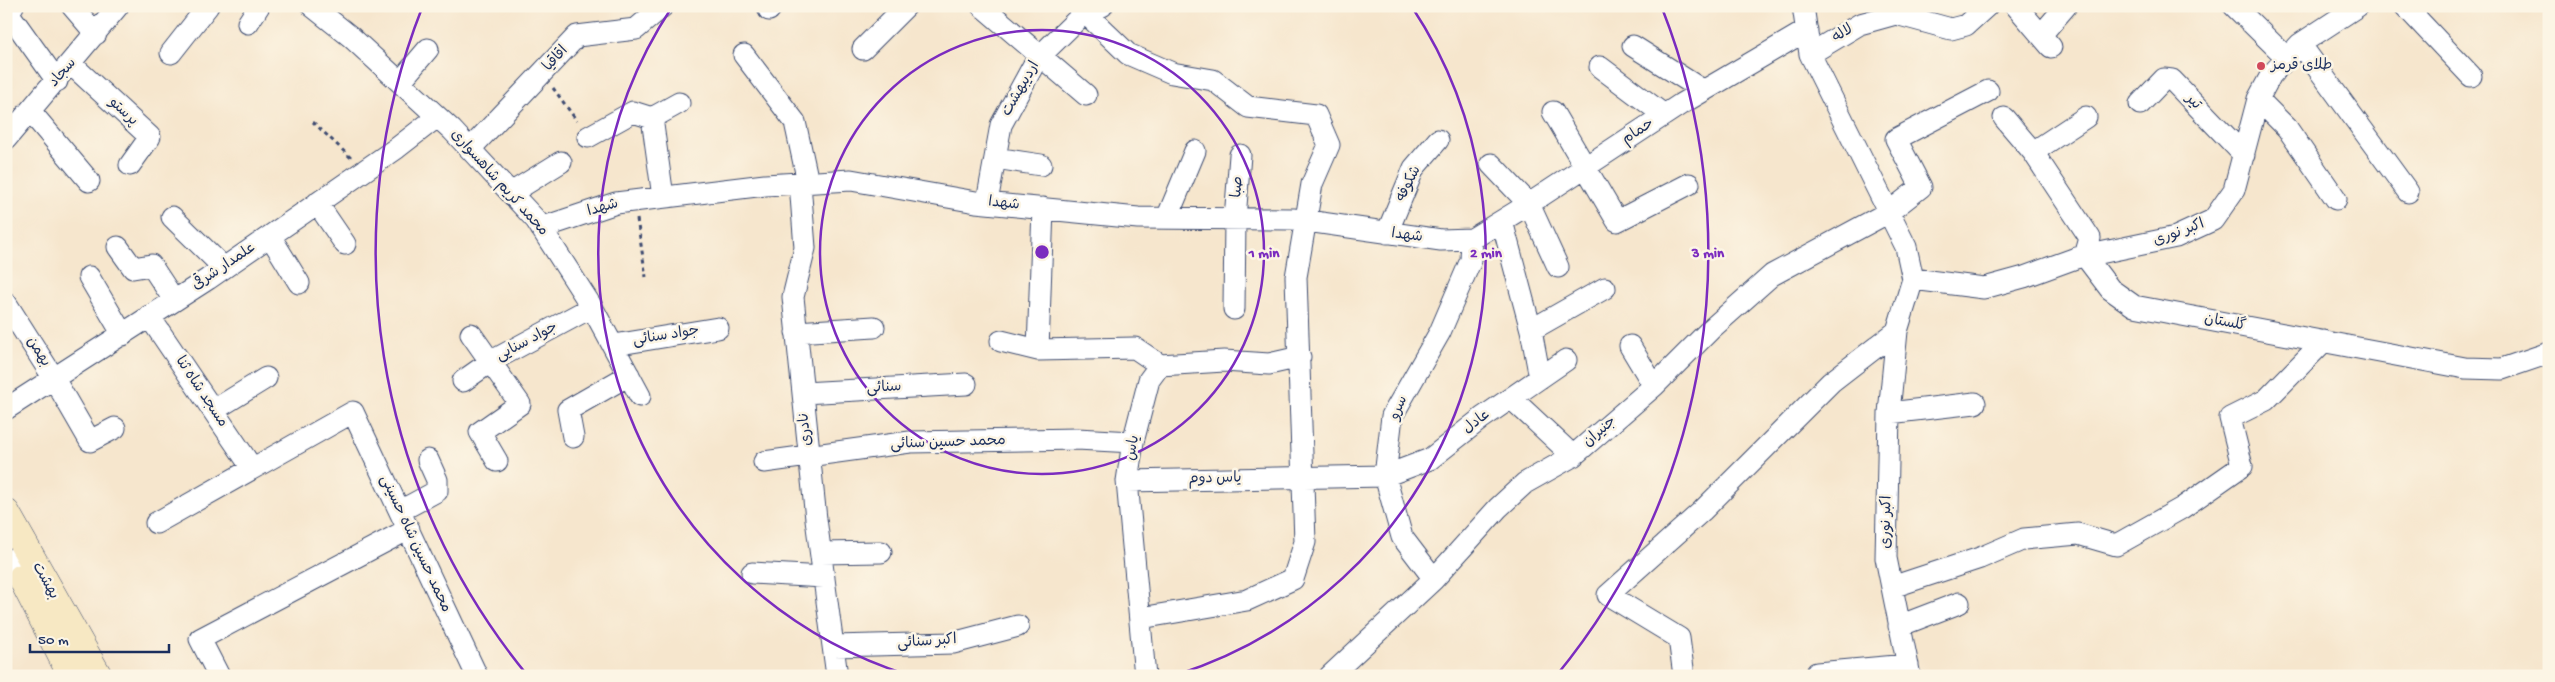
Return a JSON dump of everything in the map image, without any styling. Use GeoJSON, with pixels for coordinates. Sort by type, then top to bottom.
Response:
{"type":"FeatureCollection","features":[{"type":"Feature","properties":{"kind":"main road","name":"بهشت"},"geometry":{"type":"LineString","coordinates":[[6,513],[98,676]]}},
{"type":"Feature","properties":{"kind":"main road","name":"بهشت"},"geometry":{"type":"LineString","coordinates":[[8,556],[72,676]]}},
{"type":"Feature","properties":{"kind":"street"},"geometry":{"type":"LineString","coordinates":[[13,6],[7,11],[57,81]]}},
{"type":"Feature","properties":{"kind":"street"},"geometry":{"type":"LineString","coordinates":[[72,6],[96,34]]}},
{"type":"Feature","properties":{"kind":"street","name":"سجاد"},"geometry":{"type":"LineString","coordinates":[[15,123],[57,81],[118,6]]}},
{"type":"Feature","properties":{"kind":"street"},"geometry":{"type":"LineString","coordinates":[[171,53],[208,6]]}},
{"type":"Feature","properties":{"kind":"street","name":"اقاقیا"},"geometry":{"type":"LineString","coordinates":[[470,150],[578,36],[636,29],[663,6]]}},
{"type":"Feature","properties":{"kind":"street"},"geometry":{"type":"LineString","coordinates":[[863,49],[906,6]]}},
{"type":"Feature","properties":{"kind":"street"},"geometry":{"type":"LineString","coordinates":[[982,6],[1039,57],[1086,95]]}},
{"type":"Feature","properties":{"kind":"street","name":"اکبر نوری"},"geometry":{"type":"LineString","coordinates":[[1803,6],[1810,54],[1906,247],[1912,279],[1897,331],[1889,413],[1886,558],[1909,671]]}},
{"type":"Feature","properties":{"kind":"street","name":"لاله"},"geometry":{"type":"LineString","coordinates":[[1810,54],[1860,24],[1894,10],[1951,29],[1966,25],[1987,6]]}},
{"type":"Feature","properties":{"kind":"street"},"geometry":{"type":"LineString","coordinates":[[2016,6],[2046,41],[2066,6]]}},
{"type":"Feature","properties":{"kind":"street"},"geometry":{"type":"LineString","coordinates":[[2234,6],[2293,51],[2408,192]]}},
{"type":"Feature","properties":{"kind":"street","name":"اکبر نوری"},"geometry":{"type":"LineString","coordinates":[[1912,279],[1984,288],[2085,256],[2156,243],[2176,237],[2213,220],[2234,190],[2258,98],[2271,75],[2293,51],[2358,6]]}},
{"type":"Feature","properties":{"kind":"street"},"geometry":{"type":"LineString","coordinates":[[2405,6],[2471,76]]}},
{"type":"Feature","properties":{"kind":"street"},"geometry":{"type":"LineString","coordinates":[[1088,9],[1128,54],[1172,73],[1214,80],[1248,107],[1316,115],[1329,145],[1312,184],[1296,277],[1305,542],[1293,578],[1247,600],[1140,618]]}},
{"type":"Feature","properties":{"kind":"street","name":"اردیبهشت"},"geometry":{"type":"LineString","coordinates":[[987,202],[1001,125],[1039,57],[1088,9]]}},
{"type":"Feature","properties":{"kind":"street","name":"محمد کریم شاهسواری"},"geometry":{"type":"LineString","coordinates":[[325,10],[438,117],[511,193],[541,228],[592,307],[640,396]]}},
{"type":"Feature","properties":{"kind":"street","name":"حمام"},"geometry":{"type":"LineString","coordinates":[[1472,239],[1529,204],[1664,115],[1807,30]]}},
{"type":"Feature","properties":{"kind":"street"},"geometry":{"type":"LineString","coordinates":[[1633,46],[1704,91]]}},
{"type":"Feature","properties":{"kind":"street"},"geometry":{"type":"LineString","coordinates":[[400,82],[428,49]]}},
{"type":"Feature","properties":{"kind":"street","name":"نادری"},"geometry":{"type":"LineString","coordinates":[[744,55],[795,122],[804,182],[805,248],[793,297],[809,455],[837,676]]}},
{"type":"Feature","properties":{"kind":"street","name":"پرستو"},"geometry":{"type":"LineString","coordinates":[[71,64],[150,137],[130,164]]}},
{"type":"Feature","properties":{"kind":"street"},"geometry":{"type":"LineString","coordinates":[[1600,68],[1664,115]]}},
{"type":"Feature","properties":{"kind":"street","name":"تیر"},"geometry":{"type":"LineString","coordinates":[[2140,104],[2164,79],[2172,80],[2244,154]]}},
{"type":"Feature","properties":{"kind":"street","name":"جنیران"},"geometry":{"type":"LineString","coordinates":[[1330,676],[1434,579],[1525,483],[1573,456],[1654,386],[1710,330],[1772,275],[1889,212],[1921,187],[1896,139],[1988,91]]}},
{"type":"Feature","properties":{"kind":"street"},"geometry":{"type":"LineString","coordinates":[[2258,98],[2287,128],[2336,200]]}},
{"type":"Feature","properties":{"kind":"street"},"geometry":{"type":"LineString","coordinates":[[588,137],[633,112],[652,118],[679,103]]}},
{"type":"Feature","properties":{"kind":"street"},"geometry":{"type":"LineString","coordinates":[[1553,112],[1617,221],[1689,184]]}},
{"type":"Feature","properties":{"kind":"street","name":"علمدار شرقی"},"geometry":{"type":"LineString","coordinates":[[6,409],[224,268],[438,117]]}},
{"type":"Feature","properties":{"kind":"street"},"geometry":{"type":"LineString","coordinates":[[2033,152],[2086,117]]}},
{"type":"Feature","properties":{"kind":"street"},"geometry":{"type":"LineString","coordinates":[[652,118],[663,198]]}},
{"type":"Feature","properties":{"kind":"street"},"geometry":{"type":"LineString","coordinates":[[2004,118],[2033,152],[2090,238],[2085,256]]}},
{"type":"Feature","properties":{"kind":"street"},"geometry":{"type":"LineString","coordinates":[[15,123],[89,181]]}},
{"type":"Feature","properties":{"kind":"street","name":"شکوفه"},"geometry":{"type":"LineString","coordinates":[[1387,233],[1414,168],[1438,140]]}},
{"type":"Feature","properties":{"kind":"street"},"geometry":{"type":"LineString","coordinates":[[1167,218],[1195,151]]}},
{"type":"Feature","properties":{"kind":"street","name":"صبا"},"geometry":{"type":"LineString","coordinates":[[1234,309],[1235,219],[1240,155]]}},
{"type":"Feature","properties":{"kind":"street"},"geometry":{"type":"LineString","coordinates":[[995,158],[1041,166]]}},
{"type":"Feature","properties":{"kind":"street"},"geometry":{"type":"LineString","coordinates":[[511,193],[561,162]]}},
{"type":"Feature","properties":{"kind":"street"},"geometry":{"type":"LineString","coordinates":[[1491,164],[1529,204],[1558,266]]}},
{"type":"Feature","properties":{"kind":"street","name":"شهدا"},"geometry":{"type":"LineString","coordinates":[[541,228],[616,203],[765,185],[851,180],[987,202],[1138,218],[1306,221],[1440,240],[1472,239]]}},
{"type":"Feature","properties":{"kind":"street"},"geometry":{"type":"LineString","coordinates":[[317,204],[345,244]]}},
{"type":"Feature","properties":{"kind":"street"},"geometry":{"type":"LineString","coordinates":[[1038,350],[1043,208]]}},
{"type":"Feature","properties":{"kind":"street"},"geometry":{"type":"LineString","coordinates":[[172,217],[224,268]]}},
{"type":"Feature","properties":{"kind":"street"},"geometry":{"type":"LineString","coordinates":[[1502,221],[1530,330],[1540,378]]}},
{"type":"Feature","properties":{"kind":"street"},"geometry":{"type":"LineString","coordinates":[[270,236],[299,283]]}},
{"type":"Feature","properties":{"kind":"street","name":"سرو"},"geometry":{"type":"LineString","coordinates":[[1434,579],[1402,537],[1385,476],[1392,416],[1440,332],[1471,260],[1472,239]]}},
{"type":"Feature","properties":{"kind":"street"},"geometry":{"type":"LineString","coordinates":[[118,247],[133,268],[151,265],[174,300]]}},
{"type":"Feature","properties":{"kind":"street","name":"گلستان"},"geometry":{"type":"LineString","coordinates":[[2085,256],[2110,289],[2134,306],[2465,368],[2502,369],[2549,352]]}},
{"type":"Feature","properties":{"kind":"street"},"geometry":{"type":"LineString","coordinates":[[89,277],[123,335]]}},
{"type":"Feature","properties":{"kind":"street"},"geometry":{"type":"LineString","coordinates":[[1530,330],[1605,288]]}},
{"type":"Feature","properties":{"kind":"street","name":"بهمن"},"geometry":{"type":"LineString","coordinates":[[6,303],[53,377],[90,441],[115,428]]}},
{"type":"Feature","properties":{"kind":"street","name":"جواد سنایی"},"geometry":{"type":"LineString","coordinates":[[463,380],[490,362],[592,307]]}},
{"type":"Feature","properties":{"kind":"street","name":"مسجد شاه ثنا"},"geometry":{"type":"LineString","coordinates":[[149,316],[252,468]]}},
{"type":"Feature","properties":{"kind":"street"},"geometry":{"type":"LineString","coordinates":[[796,332],[874,327]]}},
{"type":"Feature","properties":{"kind":"street","name":"جواد سنائی"},"geometry":{"type":"LineString","coordinates":[[614,345],[718,328]]}},
{"type":"Feature","properties":{"kind":"street"},"geometry":{"type":"LineString","coordinates":[[1684,676],[1679,638],[1608,595],[1702,511],[1831,382],[1897,331]]}},
{"type":"Feature","properties":{"kind":"street"},"geometry":{"type":"LineString","coordinates":[[471,334],[520,404],[480,432],[497,461]]}},
{"type":"Feature","properties":{"kind":"street"},"geometry":{"type":"LineString","coordinates":[[1001,341],[1038,350],[1135,348],[1160,365],[1224,361],[1269,364],[1300,357]]}},
{"type":"Feature","properties":{"kind":"street"},"geometry":{"type":"LineString","coordinates":[[1892,587],[1980,558],[2024,539],[2078,534],[2116,545],[2182,508],[2242,466],[2230,418],[2266,400],[2324,341]]}},
{"type":"Feature","properties":{"kind":"street"},"geometry":{"type":"LineString","coordinates":[[1630,346],[1654,386]]}},
{"type":"Feature","properties":{"kind":"street","name":"عادل"},"geometry":{"type":"LineString","coordinates":[[1303,478],[1385,476],[1430,459],[1482,418],[1566,360]]}},
{"type":"Feature","properties":{"kind":"street","name":"یاس"},"geometry":{"type":"LineString","coordinates":[[1146,676],[1127,481],[1133,442],[1148,380],[1160,365]]}},
{"type":"Feature","properties":{"kind":"street"},"geometry":{"type":"LineString","coordinates":[[573,436],[568,410],[629,375]]}},
{"type":"Feature","properties":{"kind":"street"},"geometry":{"type":"LineString","coordinates":[[214,410],[266,378]]}},
{"type":"Feature","properties":{"kind":"street","name":"سنائی"},"geometry":{"type":"LineString","coordinates":[[803,393],[966,384]]}},
{"type":"Feature","properties":{"kind":"street"},"geometry":{"type":"LineString","coordinates":[[1511,398],[1573,456]]}},
{"type":"Feature","properties":{"kind":"street"},"geometry":{"type":"LineString","coordinates":[[1889,413],[1974,404]]}},
{"type":"Feature","properties":{"kind":"street","name":"محمد حسین شاه حسینی"},"geometry":{"type":"LineString","coordinates":[[252,468],[353,412],[477,676]]}},
{"type":"Feature","properties":{"kind":"street","name":"محمد حسین سنائی"},"geometry":{"type":"LineString","coordinates":[[764,462],[910,442],[1077,439],[1133,442]]}},
{"type":"Feature","properties":{"kind":"street"},"geometry":{"type":"LineString","coordinates":[[219,676],[200,639],[405,520],[437,491],[437,480],[428,460]]}},
{"type":"Feature","properties":{"kind":"street"},"geometry":{"type":"LineString","coordinates":[[156,523],[252,468]]}},
{"type":"Feature","properties":{"kind":"street","name":"یاس دوم"},"geometry":{"type":"LineString","coordinates":[[1127,481],[1303,478]]}},
{"type":"Feature","properties":{"kind":"street"},"geometry":{"type":"LineString","coordinates":[[821,554],[881,552]]}},
{"type":"Feature","properties":{"kind":"street"},"geometry":{"type":"LineString","coordinates":[[752,573],[824,577]]}},
{"type":"Feature","properties":{"kind":"street"},"geometry":{"type":"LineString","coordinates":[[1899,626],[1959,603]]}},
{"type":"Feature","properties":{"kind":"street","name":"اکبر سنائی"},"geometry":{"type":"LineString","coordinates":[[834,646],[953,643],[1018,626]]}},
{"type":"Feature","properties":{"kind":"street"},"geometry":{"type":"LineString","coordinates":[[1816,676],[1817,673],[1909,671]]}},
{"type":"Feature","properties":{"kind":"path"},"geometry":{"type":"LineString","coordinates":[[543,73],[588,137]]}},
{"type":"Feature","properties":{"kind":"path"},"geometry":{"type":"LineString","coordinates":[[313,122],[365,170]]}},
{"type":"Feature","properties":{"kind":"path"},"geometry":{"type":"LineString","coordinates":[[634,201],[646,277]]}},
{"type":"Feature","properties":{"kind":"place","name":"طلای قرمز"},"geometry":{"type":"Point","coordinates":[2261,66]}}]}
